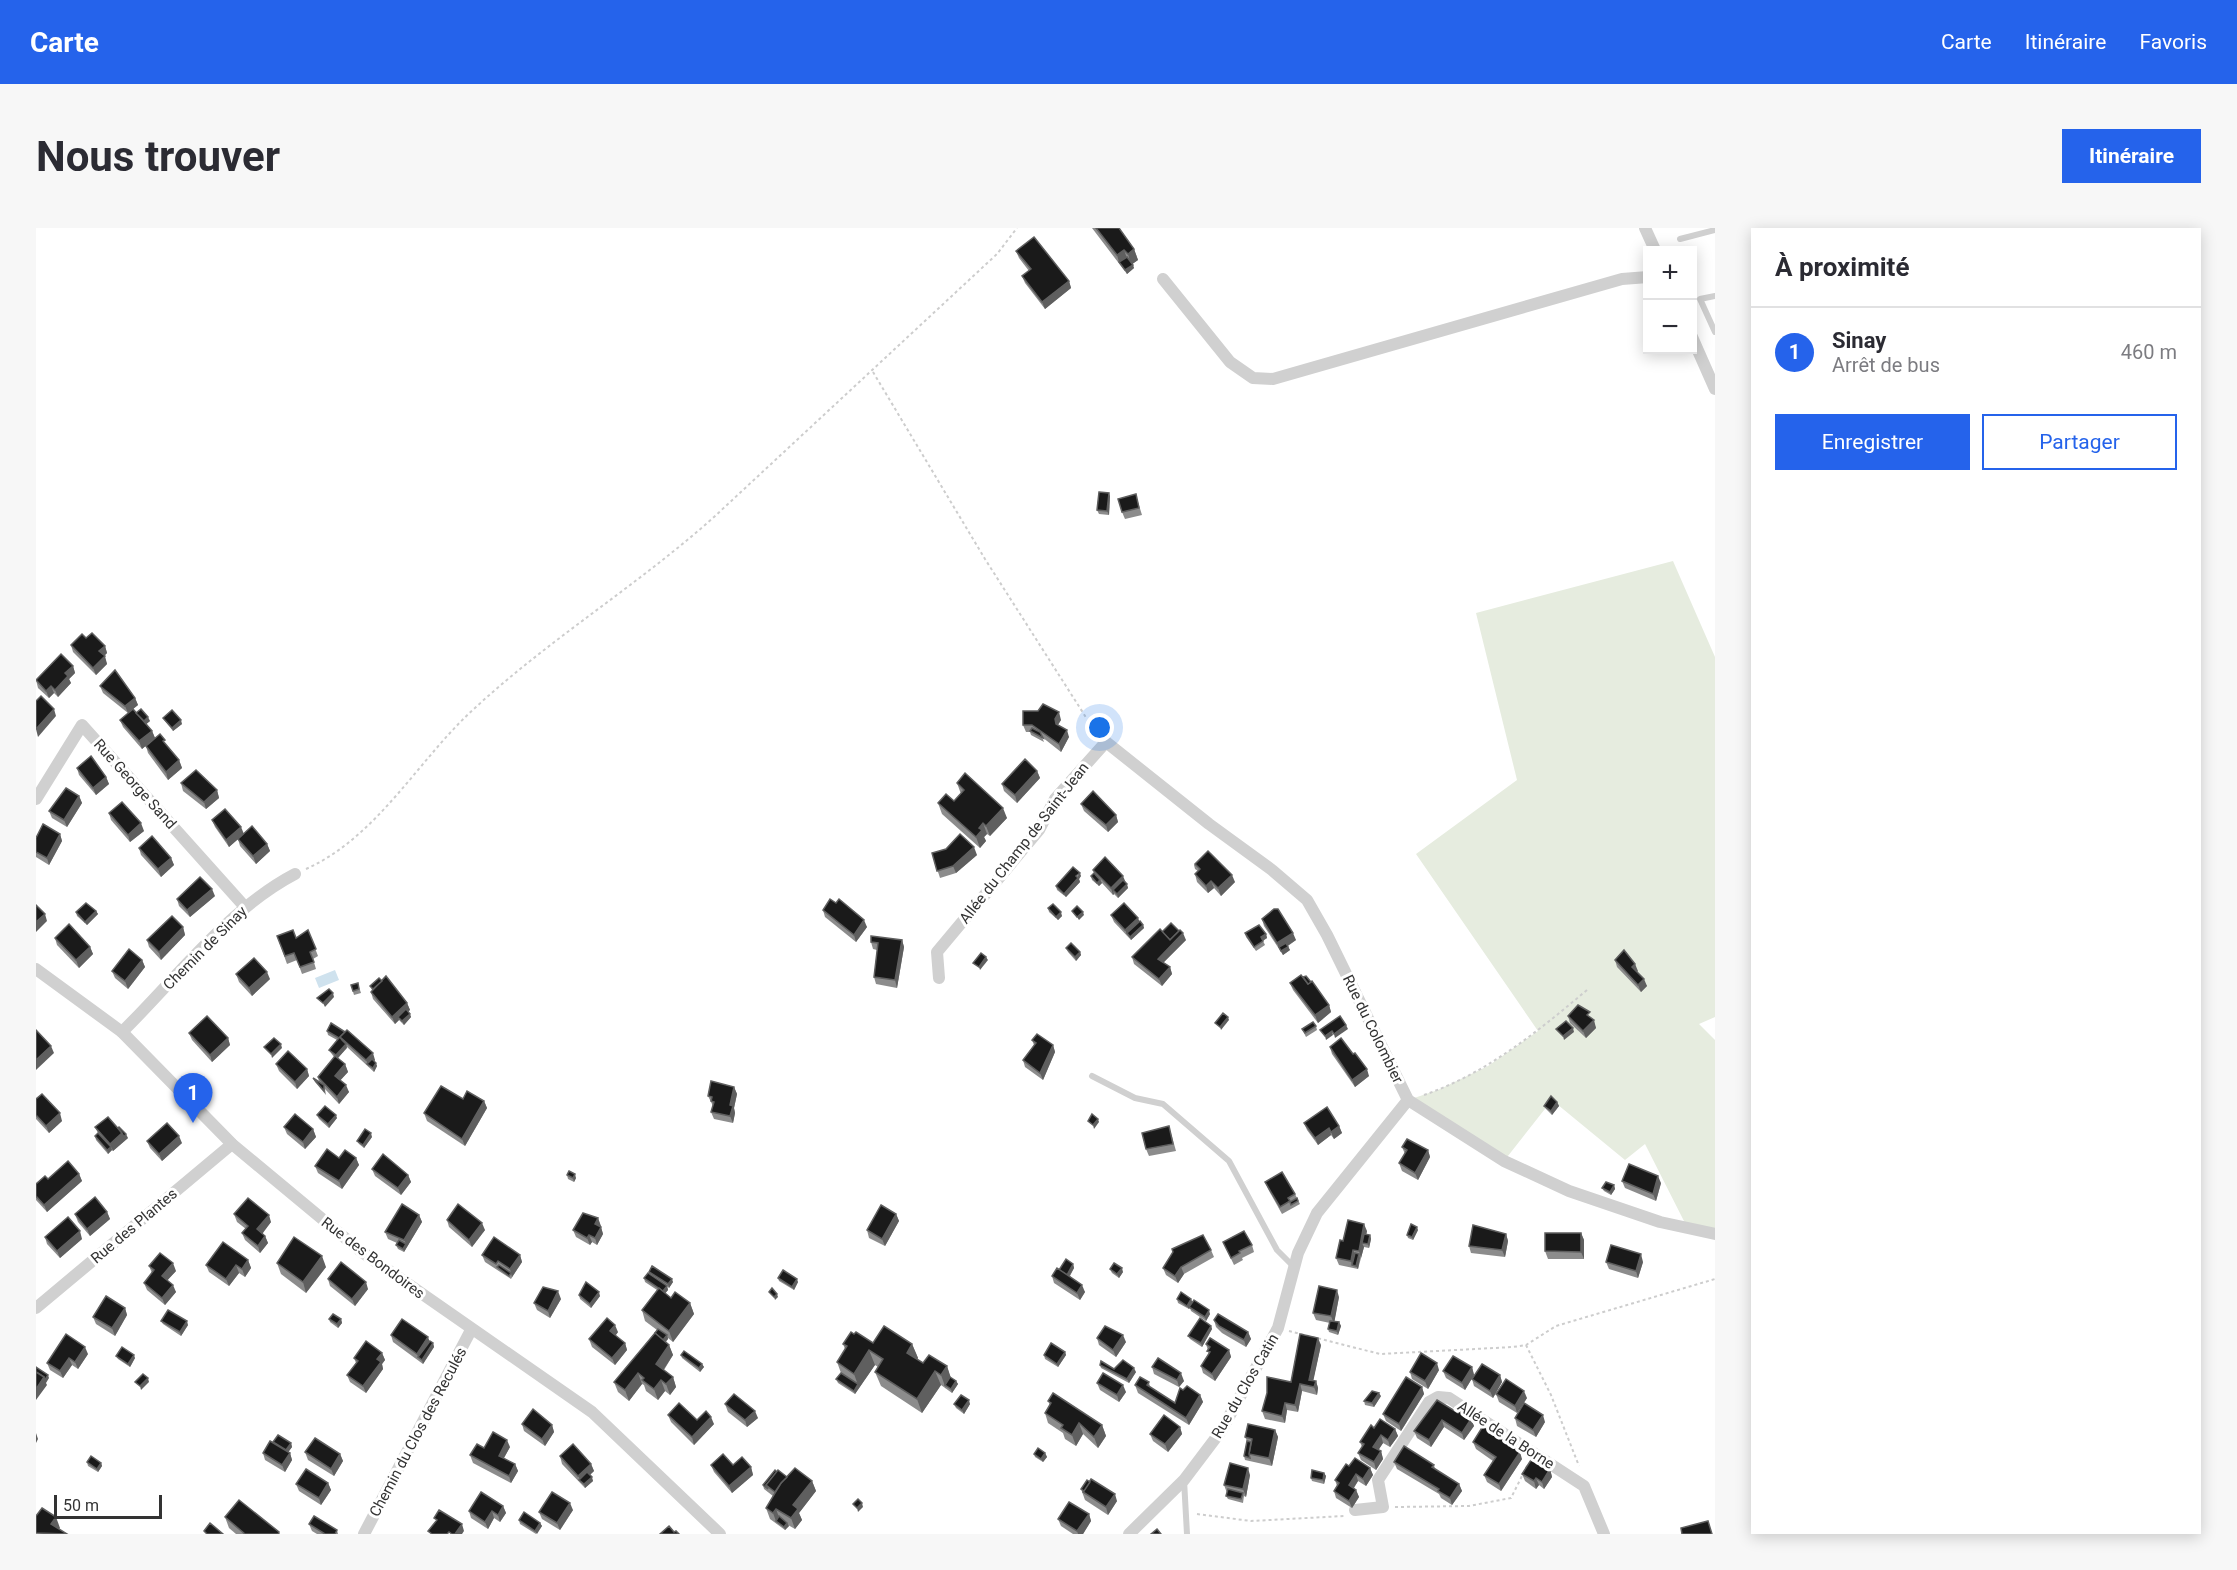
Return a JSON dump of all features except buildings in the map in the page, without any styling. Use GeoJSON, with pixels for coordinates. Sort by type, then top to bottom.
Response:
{"type":"FeatureCollection","features":[{"type":"Feature","properties":{"kind":"street"},"geometry":{"type":"LineString","coordinates":[[1645,228],[1653,246]]}},
{"type":"Feature","properties":{"kind":"street"},"geometry":{"type":"LineString","coordinates":[[1163,279],[1230,362],[1253,378],[1273,379],[1622,279],[1643,277]]}},
{"type":"Feature","properties":{"kind":"street"},"geometry":{"type":"LineString","coordinates":[[1697,348],[1715,389]]}},
{"type":"Feature","properties":{"kind":"street","name":"Rue George Sand"},"geometry":{"type":"LineString","coordinates":[[36,799],[82,726],[244,908]]}},
{"type":"Feature","properties":{"kind":"street","name":"Rue du Colombier"},"geometry":{"type":"LineString","coordinates":[[1095,729],[1106,742],[1209,824],[1272,870],[1307,900],[1327,935],[1408,1101],[1504,1161],[1569,1191],[1660,1222],[1715,1234]]}},
{"type":"Feature","properties":{"kind":"street","name":"Allée du Champ de Saint-Jean"},"geometry":{"type":"LineString","coordinates":[[939,978],[937,952],[1039,830],[1055,799],[1106,742]]}},
{"type":"Feature","properties":{"kind":"street","name":"Chemin de Sinay"},"geometry":{"type":"LineString","coordinates":[[122,1032],[244,908],[268,888],[295,874]]}},
{"type":"Feature","properties":{"kind":"street","name":"Rue des Bondoires"},"geometry":{"type":"LineString","coordinates":[[36,969],[122,1032],[232,1144],[362,1252],[592,1412],[720,1534]]}},
{"type":"Feature","properties":{"kind":"street","name":"Rue du Clos Catin"},"geometry":{"type":"LineString","coordinates":[[1129,1534],[1184,1480],[1221,1431],[1278,1328],[1298,1252],[1317,1213],[1408,1101]]}},
{"type":"Feature","properties":{"kind":"street","name":"Rue des Plantes"},"geometry":{"type":"LineString","coordinates":[[36,1308],[232,1144]]}},
{"type":"Feature","properties":{"kind":"street","name":"Chemin du Clos des Reculés"},"geometry":{"type":"LineString","coordinates":[[364,1534],[471,1330]]}},
{"type":"Feature","properties":{"kind":"street","name":"Allée de la Borne"},"geometry":{"type":"LineString","coordinates":[[1383,1507],[1378,1480],[1429,1402],[1438,1397],[1449,1398],[1584,1486]]}},
{"type":"Feature","properties":{"kind":"street"},"geometry":{"type":"LineString","coordinates":[[1584,1486],[1604,1534]]}},
{"type":"Feature","properties":{"kind":"street"},"geometry":{"type":"LineString","coordinates":[[1355,1510],[1383,1507]]}},
{"type":"Feature","properties":{"kind":"lane"},"geometry":{"type":"LineString","coordinates":[[1680,238],[1715,230]]}},
{"type":"Feature","properties":{"kind":"lane"},"geometry":{"type":"LineString","coordinates":[[1715,296],[1700,299],[1715,332]]}},
{"type":"Feature","properties":{"kind":"lane"},"geometry":{"type":"LineString","coordinates":[[1092,1076],[1135,1098],[1163,1104],[1229,1161],[1277,1250],[1294,1266]]}},
{"type":"Feature","properties":{"kind":"lane"},"geometry":{"type":"LineString","coordinates":[[1184,1480],[1187,1534]]}},
{"type":"Feature","properties":{"kind":"path"},"geometry":{"type":"LineString","coordinates":[[295,874],[319,863],[368,827],[443,739],[475,708],[521,668],[673,554],[873,372],[997,254],[1017,228]]}},
{"type":"Feature","properties":{"kind":"path"},"geometry":{"type":"LineString","coordinates":[[873,372],[985,559],[1095,729]]}},
{"type":"Feature","properties":{"kind":"path"},"geometry":{"type":"LineString","coordinates":[[1408,1101],[1438,1090],[1488,1066],[1538,1031],[1587,990]]}},
{"type":"Feature","properties":{"kind":"path"},"geometry":{"type":"LineString","coordinates":[[1278,1328],[1380,1354],[1526,1345],[1556,1326],[1715,1279]]}},
{"type":"Feature","properties":{"kind":"path"},"geometry":{"type":"LineString","coordinates":[[1526,1345],[1551,1395],[1580,1467],[1584,1486]]}},
{"type":"Feature","properties":{"kind":"path"},"geometry":{"type":"LineString","coordinates":[[1383,1507],[1469,1506],[1511,1498],[1534,1454]]}},
{"type":"Feature","properties":{"kind":"path"},"geometry":{"type":"LineString","coordinates":[[1187,1508],[1200,1516],[1251,1521],[1349,1516],[1355,1510]]}},
{"type":"Feature","properties":{"kind":"shaded area"},"geometry":{"type":"Polygon","coordinates":[[[1673,561],[1715,657],[1715,1017],[1699,1024],[1715,1040],[1715,1234],[1688,1229],[1645,1144],[1625,1160],[1552,1100],[1504,1161],[1408,1100],[1438,1090],[1488,1066],[1538,1031],[1416,854],[1517,780],[1476,613],[1673,561]]]}},
{"type":"Feature","properties":{"kind":"water"},"geometry":{"type":"Polygon","coordinates":[[[335,970],[339,980],[319,988],[315,978],[335,970]]]}},
{"type":"Feature","properties":{"kind":"place","name":"Sinay"},"geometry":{"type":"Point","coordinates":[193,1123]}}]}
